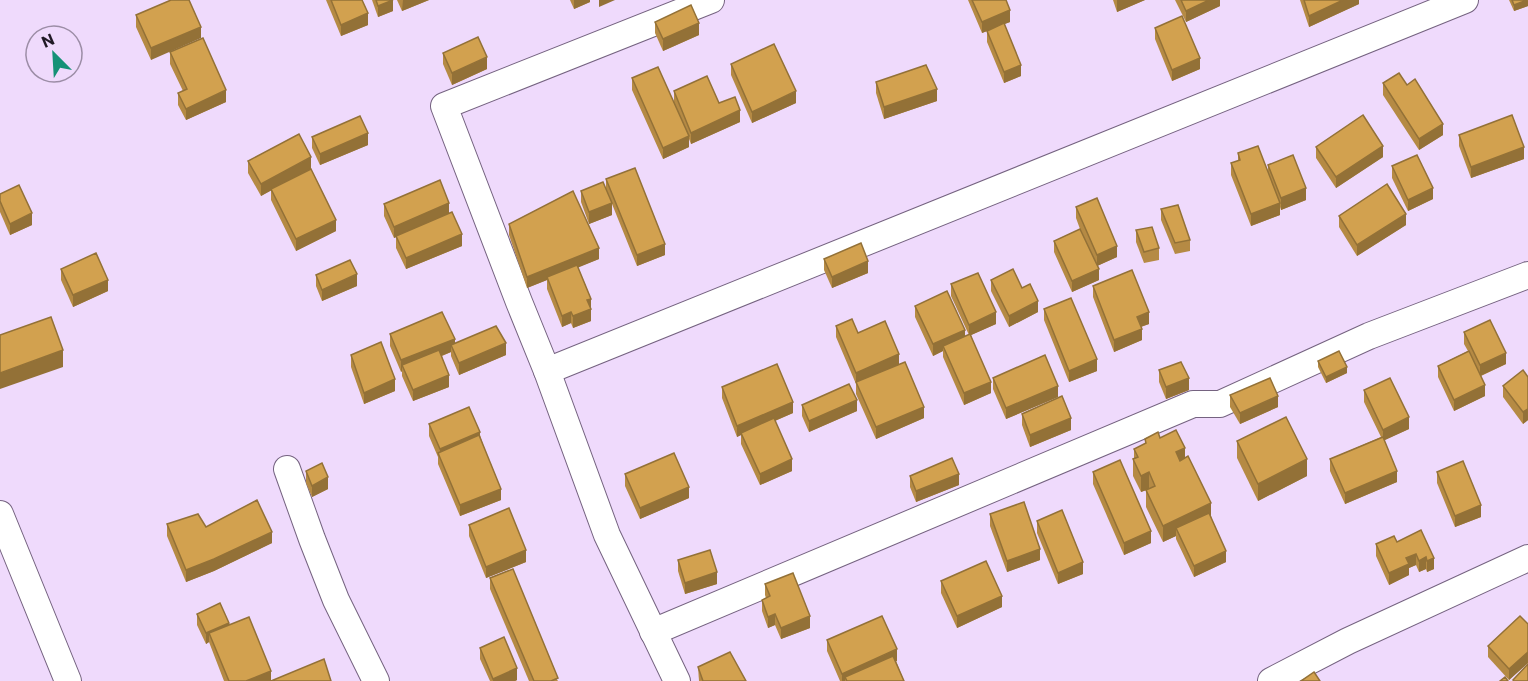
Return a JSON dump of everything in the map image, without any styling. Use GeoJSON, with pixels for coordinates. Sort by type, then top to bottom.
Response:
{"type":"FeatureCollection","features":[{"type":"Feature","properties":{"kind":"street"},"geometry":{"type":"LineString","coordinates":[[677,681],[607,535],[547,371],[444,106],[711,0]]}},
{"type":"Feature","properties":{"kind":"street"},"geometry":{"type":"LineString","coordinates":[[547,371],[1465,0]]}},
{"type":"Feature","properties":{"kind":"street"},"geometry":{"type":"LineString","coordinates":[[653,633],[1193,404],[1220,404],[1370,336],[1528,274]]}},
{"type":"Feature","properties":{"kind":"street"},"geometry":{"type":"LineString","coordinates":[[287,469],[332,592],[376,681]]}},
{"type":"Feature","properties":{"kind":"street"},"geometry":{"type":"LineString","coordinates":[[0,514],[68,681]]}},
{"type":"Feature","properties":{"kind":"street"},"geometry":{"type":"LineString","coordinates":[[1271,681],[1348,641],[1528,558]]}},
{"type":"Feature","properties":{"kind":"building"},"geometry":{"type":"Polygon","coordinates":[[[171,0],[189,0],[201,27],[151,48],[136,15],[171,0]]]}},
{"type":"Feature","properties":{"kind":"building"},"geometry":{"type":"Polygon","coordinates":[[[331,0],[362,0],[368,13],[341,25],[331,0]]]}},
{"type":"Feature","properties":{"kind":"building"},"geometry":{"type":"Polygon","coordinates":[[[376,0],[393,0],[378,6],[376,0]]]}},
{"type":"Feature","properties":{"kind":"building"},"geometry":{"type":"Polygon","coordinates":[[[972,0],[1006,0],[1010,10],[982,22],[972,0]]]}},
{"type":"Feature","properties":{"kind":"building"},"geometry":{"type":"Polygon","coordinates":[[[1181,0],[1209,0],[1186,11],[1181,0]]]}},
{"type":"Feature","properties":{"kind":"building"},"geometry":{"type":"Polygon","coordinates":[[[1304,0],[1343,0],[1309,16],[1304,0]]]}},
{"type":"Feature","properties":{"kind":"building"},"geometry":{"type":"Polygon","coordinates":[[[1512,0],[1527,0],[1514,5],[1512,0]]]}},
{"type":"Feature","properties":{"kind":"building"},"geometry":{"type":"Polygon","coordinates":[[[691,5],[699,23],[663,39],[655,22],[691,5]]]}},
{"type":"Feature","properties":{"kind":"building"},"geometry":{"type":"Polygon","coordinates":[[[1182,16],[1200,58],[1172,70],[1155,28],[1182,16]]]}},
{"type":"Feature","properties":{"kind":"building"},"geometry":{"type":"Polygon","coordinates":[[[1004,23],[1021,65],[1004,72],[987,31],[1004,23]]]}},
{"type":"Feature","properties":{"kind":"building"},"geometry":{"type":"Polygon","coordinates":[[[478,37],[487,57],[452,73],[443,53],[478,37]]]}},
{"type":"Feature","properties":{"kind":"building"},"geometry":{"type":"Polygon","coordinates":[[[203,38],[226,90],[186,109],[178,93],[187,89],[170,52],[203,38]]]}},
{"type":"Feature","properties":{"kind":"building"},"geometry":{"type":"Polygon","coordinates":[[[774,44],[796,91],[752,112],[731,64],[774,44]]]}},
{"type":"Feature","properties":{"kind":"building"},"geometry":{"type":"Polygon","coordinates":[[[926,65],[937,89],[884,107],[876,82],[926,65]]]}},
{"type":"Feature","properties":{"kind":"building"},"geometry":{"type":"Polygon","coordinates":[[[658,67],[689,136],[663,148],[632,78],[658,67]]]}},
{"type":"Feature","properties":{"kind":"building"},"geometry":{"type":"Polygon","coordinates":[[[1399,73],[1407,85],[1415,79],[1443,124],[1419,139],[1383,83],[1399,73]]]}},
{"type":"Feature","properties":{"kind":"building"},"geometry":{"type":"Polygon","coordinates":[[[707,76],[719,103],[735,97],[740,110],[691,133],[674,91],[707,76]]]}},
{"type":"Feature","properties":{"kind":"building"},"geometry":{"type":"Polygon","coordinates":[[[1363,115],[1383,146],[1336,177],[1316,147],[1363,115]]]}},
{"type":"Feature","properties":{"kind":"building"},"geometry":{"type":"Polygon","coordinates":[[[1512,115],[1524,147],[1471,167],[1459,135],[1512,115]]]}},
{"type":"Feature","properties":{"kind":"building"},"geometry":{"type":"Polygon","coordinates":[[[360,116],[368,133],[320,154],[312,137],[360,116]]]}},
{"type":"Feature","properties":{"kind":"building"},"geometry":{"type":"Polygon","coordinates":[[[299,134],[311,157],[261,184],[248,161],[299,134]]]}},
{"type":"Feature","properties":{"kind":"building"},"geometry":{"type":"Polygon","coordinates":[[[1258,146],[1280,203],[1251,214],[1231,163],[1240,160],[1238,153],[1258,146]]]}},
{"type":"Feature","properties":{"kind":"building"},"geometry":{"type":"Polygon","coordinates":[[[1293,155],[1306,188],[1281,198],[1268,165],[1293,155]]]}},
{"type":"Feature","properties":{"kind":"building"},"geometry":{"type":"Polygon","coordinates":[[[1417,155],[1433,188],[1408,200],[1392,166],[1417,155]]]}},
{"type":"Feature","properties":{"kind":"building"},"geometry":{"type":"Polygon","coordinates":[[[635,168],[665,244],[637,255],[606,179],[635,168]]]}},
{"type":"Feature","properties":{"kind":"building"},"geometry":{"type":"Polygon","coordinates":[[[311,169],[336,220],[296,239],[271,189],[311,169]]]}},
{"type":"Feature","properties":{"kind":"building"},"geometry":{"type":"Polygon","coordinates":[[[440,180],[449,203],[394,227],[384,204],[440,180]]]}},
{"type":"Feature","properties":{"kind":"building"},"geometry":{"type":"Polygon","coordinates":[[[603,182],[612,203],[589,212],[581,191],[603,182]]]}},
{"type":"Feature","properties":{"kind":"building"},"geometry":{"type":"Polygon","coordinates":[[[1387,184],[1406,214],[1357,245],[1339,216],[1387,184]]]}},
{"type":"Feature","properties":{"kind":"building"},"geometry":{"type":"Polygon","coordinates":[[[19,185],[32,213],[10,224],[0,201],[0,194],[19,185]]]}},
{"type":"Feature","properties":{"kind":"building"},"geometry":{"type":"Polygon","coordinates":[[[573,191],[599,248],[527,277],[509,224],[573,191]]]}},
{"type":"Feature","properties":{"kind":"building"},"geometry":{"type":"Polygon","coordinates":[[[1097,198],[1117,246],[1097,255],[1076,207],[1097,198]]]}},
{"type":"Feature","properties":{"kind":"building"},"geometry":{"type":"Polygon","coordinates":[[[1178,205],[1190,240],[1175,243],[1161,209],[1178,205]]]}},
{"type":"Feature","properties":{"kind":"building"},"geometry":{"type":"Polygon","coordinates":[[[452,212],[462,234],[406,258],[396,236],[452,212]]]}},
{"type":"Feature","properties":{"kind":"building"},"geometry":{"type":"Polygon","coordinates":[[[1152,227],[1159,248],[1144,252],[1136,230],[1152,227]]]}},
{"type":"Feature","properties":{"kind":"building"},"geometry":{"type":"Polygon","coordinates":[[[1080,229],[1099,269],[1072,281],[1054,241],[1080,229]]]}},
{"type":"Feature","properties":{"kind":"building"},"geometry":{"type":"Polygon","coordinates":[[[861,243],[868,261],[832,277],[824,259],[861,243]]]}},
{"type":"Feature","properties":{"kind":"building"},"geometry":{"type":"Polygon","coordinates":[[[96,253],[108,280],[73,295],[61,269],[96,253]]]}},
{"type":"Feature","properties":{"kind":"building"},"geometry":{"type":"Polygon","coordinates":[[[350,260],[357,274],[322,290],[316,275],[350,260]]]}},
{"type":"Feature","properties":{"kind":"building"},"geometry":{"type":"Polygon","coordinates":[[[577,265],[591,299],[587,300],[591,309],[573,316],[571,312],[562,316],[547,277],[577,265]]]}},
{"type":"Feature","properties":{"kind":"building"},"geometry":{"type":"Polygon","coordinates":[[[1013,269],[1022,288],[1030,284],[1038,301],[1009,316],[991,280],[1013,269]]]}},
{"type":"Feature","properties":{"kind":"building"},"geometry":{"type":"Polygon","coordinates":[[[1132,270],[1149,312],[1137,317],[1142,329],[1114,340],[1093,286],[1132,270]]]}},
{"type":"Feature","properties":{"kind":"building"},"geometry":{"type":"Polygon","coordinates":[[[978,273],[996,312],[969,325],[951,284],[978,273]]]}},
{"type":"Feature","properties":{"kind":"building"},"geometry":{"type":"Polygon","coordinates":[[[947,291],[965,330],[933,344],[915,306],[947,291]]]}},
{"type":"Feature","properties":{"kind":"building"},"geometry":{"type":"Polygon","coordinates":[[[1071,298],[1097,359],[1069,371],[1044,309],[1071,298]]]}},
{"type":"Feature","properties":{"kind":"building"},"geometry":{"type":"Polygon","coordinates":[[[442,312],[455,339],[401,360],[390,334],[442,312]]]}},
{"type":"Feature","properties":{"kind":"building"},"geometry":{"type":"Polygon","coordinates":[[[51,317],[63,350],[0,373],[0,335],[51,317]]]}},
{"type":"Feature","properties":{"kind":"building"},"geometry":{"type":"Polygon","coordinates":[[[852,319],[858,333],[885,321],[899,354],[856,373],[836,326],[852,319]]]}},
{"type":"Feature","properties":{"kind":"building"},"geometry":{"type":"Polygon","coordinates":[[[1490,320],[1506,353],[1480,365],[1464,332],[1490,320]]]}},
{"type":"Feature","properties":{"kind":"building"},"geometry":{"type":"Polygon","coordinates":[[[496,326],[506,343],[459,363],[451,345],[496,326]]]}},
{"type":"Feature","properties":{"kind":"building"},"geometry":{"type":"Polygon","coordinates":[[[970,334],[991,382],[964,393],[943,346],[970,334]]]}},
{"type":"Feature","properties":{"kind":"building"},"geometry":{"type":"Polygon","coordinates":[[[381,342],[395,379],[364,393],[351,355],[381,342]]]}},
{"type":"Feature","properties":{"kind":"building"},"geometry":{"type":"Polygon","coordinates":[[[439,350],[449,375],[413,390],[402,365],[439,350]]]}},
{"type":"Feature","properties":{"kind":"building"},"geometry":{"type":"Polygon","coordinates":[[[1339,351],[1347,367],[1326,377],[1318,361],[1339,351]]]}},
{"type":"Feature","properties":{"kind":"building"},"geometry":{"type":"Polygon","coordinates":[[[1469,351],[1485,385],[1454,400],[1438,366],[1469,351]]]}},
{"type":"Feature","properties":{"kind":"building"},"geometry":{"type":"Polygon","coordinates":[[[1045,355],[1058,386],[1006,408],[993,378],[1045,355]]]}},
{"type":"Feature","properties":{"kind":"building"},"geometry":{"type":"Polygon","coordinates":[[[905,362],[924,407],[876,427],[856,382],[905,362]]]}},
{"type":"Feature","properties":{"kind":"building"},"geometry":{"type":"Polygon","coordinates":[[[1181,362],[1189,378],[1166,387],[1159,370],[1181,362]]]}},
{"type":"Feature","properties":{"kind":"building"},"geometry":{"type":"Polygon","coordinates":[[[777,364],[793,402],[737,426],[722,387],[777,364]]]}},
{"type":"Feature","properties":{"kind":"building"},"geometry":{"type":"Polygon","coordinates":[[[1523,370],[1528,377],[1528,409],[1523,412],[1503,386],[1523,370]]]}},
{"type":"Feature","properties":{"kind":"building"},"geometry":{"type":"Polygon","coordinates":[[[1270,378],[1278,396],[1240,413],[1230,395],[1270,378]]]}},
{"type":"Feature","properties":{"kind":"building"},"geometry":{"type":"Polygon","coordinates":[[[1390,378],[1409,417],[1383,430],[1364,390],[1390,378]]]}},
{"type":"Feature","properties":{"kind":"building"},"geometry":{"type":"Polygon","coordinates":[[[849,384],[857,400],[809,421],[802,405],[849,384]]]}},
{"type":"Feature","properties":{"kind":"building"},"geometry":{"type":"Polygon","coordinates":[[[1062,396],[1071,418],[1030,435],[1022,414],[1062,396]]]}},
{"type":"Feature","properties":{"kind":"building"},"geometry":{"type":"Polygon","coordinates":[[[469,407],[480,432],[440,449],[429,424],[469,407]]]}},
{"type":"Feature","properties":{"kind":"building"},"geometry":{"type":"Polygon","coordinates":[[[1286,417],[1307,459],[1258,484],[1237,441],[1286,417]]]}},
{"type":"Feature","properties":{"kind":"building"},"geometry":{"type":"Polygon","coordinates":[[[774,418],[792,459],[760,474],[741,433],[774,418]]]}},
{"type":"Feature","properties":{"kind":"building"},"geometry":{"type":"Polygon","coordinates":[[[1176,430],[1185,448],[1176,452],[1180,461],[1188,456],[1211,503],[1163,526],[1146,490],[1155,486],[1149,472],[1141,476],[1133,459],[1138,457],[1134,449],[1146,443],[1145,439],[1158,432],[1160,438],[1176,430]]]}},
{"type":"Feature","properties":{"kind":"building"},"geometry":{"type":"Polygon","coordinates":[[[479,435],[501,489],[460,505],[438,453],[479,435]]]}},
{"type":"Feature","properties":{"kind":"building"},"geometry":{"type":"Polygon","coordinates":[[[1383,437],[1397,471],[1345,493],[1330,459],[1383,437]]]}},
{"type":"Feature","properties":{"kind":"building"},"geometry":{"type":"Polygon","coordinates":[[[674,453],[689,487],[640,508],[625,474],[674,453]]]}},
{"type":"Feature","properties":{"kind":"building"},"geometry":{"type":"Polygon","coordinates":[[[952,458],[959,474],[916,491],[910,476],[952,458]]]}},
{"type":"Feature","properties":{"kind":"building"},"geometry":{"type":"Polygon","coordinates":[[[1120,460],[1151,531],[1124,543],[1093,472],[1120,460]]]}},
{"type":"Feature","properties":{"kind":"building"},"geometry":{"type":"Polygon","coordinates":[[[1463,461],[1481,505],[1455,516],[1437,472],[1463,461]]]}},
{"type":"Feature","properties":{"kind":"building"},"geometry":{"type":"Polygon","coordinates":[[[322,463],[328,477],[312,486],[306,471],[322,463]]]}},
{"type":"Feature","properties":{"kind":"building"},"geometry":{"type":"Polygon","coordinates":[[[257,500],[272,532],[186,570],[167,524],[198,514],[206,527],[257,500]]]}},
{"type":"Feature","properties":{"kind":"building"},"geometry":{"type":"Polygon","coordinates":[[[1024,502],[1040,549],[1007,561],[990,514],[1024,502]]]}},
{"type":"Feature","properties":{"kind":"building"},"geometry":{"type":"Polygon","coordinates":[[[509,508],[526,550],[486,567],[469,525],[509,508]]]}},
{"type":"Feature","properties":{"kind":"building"},"geometry":{"type":"Polygon","coordinates":[[[1062,510],[1083,562],[1058,573],[1037,521],[1062,510]]]}},
{"type":"Feature","properties":{"kind":"building"},"geometry":{"type":"Polygon","coordinates":[[[1209,513],[1226,551],[1194,566],[1176,528],[1209,513]]]}},
{"type":"Feature","properties":{"kind":"building"},"geometry":{"type":"Polygon","coordinates":[[[1421,530],[1434,558],[1427,561],[1426,557],[1419,561],[1416,554],[1406,558],[1409,564],[1389,573],[1376,544],[1394,536],[1397,542],[1421,530]]]}},
{"type":"Feature","properties":{"kind":"building"},"geometry":{"type":"Polygon","coordinates":[[[710,550],[717,572],[685,583],[678,560],[710,550]]]}},
{"type":"Feature","properties":{"kind":"building"},"geometry":{"type":"Polygon","coordinates":[[[986,561],[1002,596],[957,616],[941,581],[986,561]]]}},
{"type":"Feature","properties":{"kind":"building"},"geometry":{"type":"Polygon","coordinates":[[[513,569],[558,678],[551,681],[534,681],[490,578],[513,569]]]}},
{"type":"Feature","properties":{"kind":"building"},"geometry":{"type":"Polygon","coordinates":[[[793,573],[810,616],[781,628],[775,614],[768,617],[762,600],[770,596],[765,584],[793,573]]]}},
{"type":"Feature","properties":{"kind":"building"},"geometry":{"type":"Polygon","coordinates":[[[220,603],[229,623],[206,633],[197,614],[220,603]]]}},
{"type":"Feature","properties":{"kind":"building"},"geometry":{"type":"Polygon","coordinates":[[[882,616],[897,649],[842,674],[827,640],[882,616]]]}},
{"type":"Feature","properties":{"kind":"building"},"geometry":{"type":"Polygon","coordinates":[[[1520,616],[1528,624],[1528,652],[1509,669],[1488,646],[1520,616]]]}},
{"type":"Feature","properties":{"kind":"building"},"geometry":{"type":"Polygon","coordinates":[[[249,617],[271,671],[246,681],[229,681],[209,633],[249,617]]]}},
{"type":"Feature","properties":{"kind":"building"},"geometry":{"type":"Polygon","coordinates":[[[504,637],[517,668],[493,679],[480,648],[504,637]]]}},
{"type":"Feature","properties":{"kind":"building"},"geometry":{"type":"Polygon","coordinates":[[[730,652],[746,681],[703,681],[698,667],[730,652]]]}},
{"type":"Feature","properties":{"kind":"building"},"geometry":{"type":"Polygon","coordinates":[[[893,656],[904,681],[847,681],[845,677],[893,656]]]}},
{"type":"Feature","properties":{"kind":"building"},"geometry":{"type":"Polygon","coordinates":[[[324,659],[331,681],[271,681],[324,659]]]}},
{"type":"Feature","properties":{"kind":"building"},"geometry":{"type":"Polygon","coordinates":[[[1528,664],[1528,681],[1514,681],[1513,680],[1528,664]]]}},
{"type":"Feature","properties":{"kind":"building"},"geometry":{"type":"Polygon","coordinates":[[[1314,672],[1320,681],[1301,681],[1314,672]]]}}]}
